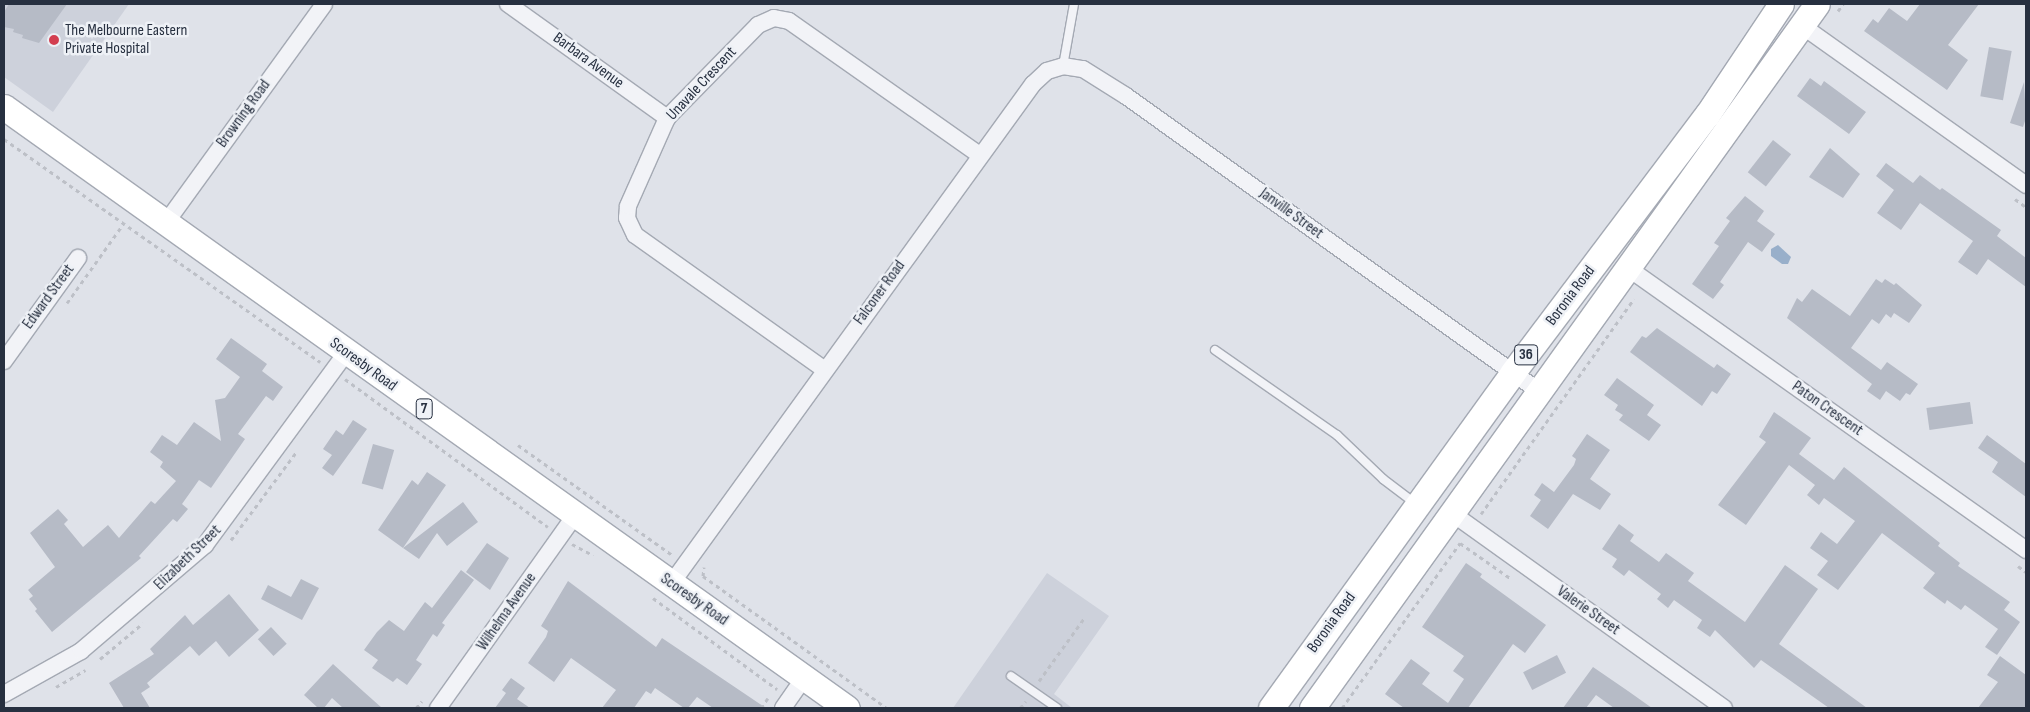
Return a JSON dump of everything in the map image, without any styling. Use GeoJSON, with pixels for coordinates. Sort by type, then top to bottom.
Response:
{"type":"FeatureCollection","features":[{"type":"Feature","properties":{"kind":"main road","name":"Boronia Road"},"geometry":{"type":"LineString","coordinates":[[1272,708],[1513,372],[1689,139],[1781,4]]}},
{"type":"Feature","properties":{"kind":"main road","name":"Boronia Road"},"geometry":{"type":"LineString","coordinates":[[1312,708],[1453,514],[1816,4]]}},
{"type":"Feature","properties":{"kind":"main road","name":"Scoresby Road"},"geometry":{"type":"LineString","coordinates":[[4,107],[165,224],[847,708]]}},
{"type":"Feature","properties":{"kind":"street","name":"Browning Road"},"geometry":{"type":"LineString","coordinates":[[165,224],[324,4]]}},
{"type":"Feature","properties":{"kind":"street","name":"Barbara Avenue"},"geometry":{"type":"LineString","coordinates":[[508,4],[667,118]]}},
{"type":"Feature","properties":{"kind":"street","name":"Unavale Crescent"},"geometry":{"type":"LineString","coordinates":[[825,370],[635,235],[627,218],[628,206],[667,118],[758,25],[774,18],[789,21],[980,155]]}},
{"type":"Feature","properties":{"kind":"street"},"geometry":{"type":"LineString","coordinates":[[1801,25],[2026,186]]}},
{"type":"Feature","properties":{"kind":"street","name":"Falconer Road"},"geometry":{"type":"LineString","coordinates":[[671,584],[1033,84],[1047,71],[1063,66]]}},
{"type":"Feature","properties":{"kind":"street","name":"Janville Street"},"geometry":{"type":"LineString","coordinates":[[1063,66],[1083,69],[1126,96],[1540,392]]}},
{"type":"Feature","properties":{"kind":"street","name":"Edward Street"},"geometry":{"type":"LineString","coordinates":[[4,361],[78,258]]}},
{"type":"Feature","properties":{"kind":"street","name":"Paton Crescent"},"geometry":{"type":"LineString","coordinates":[[1628,268],[2026,550]]}},
{"type":"Feature","properties":{"kind":"street","name":"Elizabeth Street"},"geometry":{"type":"LineString","coordinates":[[4,694],[81,651],[205,545],[346,353]]}},
{"type":"Feature","properties":{"kind":"street","name":"Valerie Street"},"geometry":{"type":"LineString","coordinates":[[1453,514],[1724,708]]}},
{"type":"Feature","properties":{"kind":"street","name":"Wilhelma Avenue"},"geometry":{"type":"LineString","coordinates":[[438,708],[575,515]]}},
{"type":"Feature","properties":{"kind":"street"},"geometry":{"type":"LineString","coordinates":[[783,708],[804,678]]}},
{"type":"Feature","properties":{"kind":"lane"},"geometry":{"type":"LineString","coordinates":[[1063,66],[1074,4]]}},
{"type":"Feature","properties":{"kind":"lane"},"geometry":{"type":"LineString","coordinates":[[1215,350],[1337,435],[1383,479],[1417,505]]}},
{"type":"Feature","properties":{"kind":"lane"},"geometry":{"type":"LineString","coordinates":[[1011,676],[1057,708]]}},
{"type":"Feature","properties":{"kind":"path"},"geometry":{"type":"LineString","coordinates":[[4,139],[318,361],[313,369]]}},
{"type":"Feature","properties":{"kind":"path"},"geometry":{"type":"LineString","coordinates":[[1478,518],[1637,294]]}},
{"type":"Feature","properties":{"kind":"path"},"geometry":{"type":"LineString","coordinates":[[347,381],[546,526]]}},
{"type":"Feature","properties":{"kind":"path"},"geometry":{"type":"LineString","coordinates":[[1342,708],[1460,542]]}},
{"type":"Feature","properties":{"kind":"path"},"geometry":{"type":"LineString","coordinates":[[576,546],[596,556]]}},
{"type":"Feature","properties":{"kind":"path"},"geometry":{"type":"LineString","coordinates":[[707,562],[703,576],[887,708]]}},
{"type":"Feature","properties":{"kind":"path"},"geometry":{"type":"LineString","coordinates":[[648,594],[776,688]]}},
{"type":"Feature","properties":{"kind":"path"},"geometry":{"type":"LineString","coordinates":[[1020,708],[1084,617]]}},
{"type":"Feature","properties":{"kind":"shaded area","name":"The Melbourne Eastern Private Hospital"},"geometry":{"type":"Polygon","coordinates":[[[4,4],[129,4],[53,112],[4,77],[4,4]]]}},
{"type":"Feature","properties":{"kind":"shaded area"},"geometry":{"type":"Polygon","coordinates":[[[1047,573],[1109,616],[1054,694],[1072,708],[953,708],[1047,573]]]}},
{"type":"Feature","properties":{"kind":"water"},"geometry":{"type":"Polygon","coordinates":[[[1778,245],[1791,257],[1788,264],[1782,264],[1771,256],[1771,249],[1778,245]]]}},
{"type":"Feature","properties":{"kind":"building"},"geometry":{"type":"Polygon","coordinates":[[[9,4],[67,4],[39,43],[22,38],[23,35],[13,32],[14,29],[4,27],[4,12],[9,4]]]}},
{"type":"Feature","properties":{"kind":"building"},"geometry":{"type":"Polygon","coordinates":[[[1920,4],[1979,4],[1948,45],[1968,60],[1947,90],[1864,31],[1873,19],[1878,23],[1889,8],[1907,21],[1920,4]]]}},
{"type":"Feature","properties":{"kind":"building"},"geometry":{"type":"Polygon","coordinates":[[[1989,47],[2012,51],[2003,100],[1980,96],[1989,47]]]}},
{"type":"Feature","properties":{"kind":"building"},"geometry":{"type":"Polygon","coordinates":[[[1810,78],[1821,86],[1824,81],[1866,112],[1849,134],[1797,96],[1810,78]]]}},
{"type":"Feature","properties":{"kind":"building"},"geometry":{"type":"Polygon","coordinates":[[[2024,82],[2026,118],[2023,127],[2010,123],[2024,82]]]}},
{"type":"Feature","properties":{"kind":"building"},"geometry":{"type":"Polygon","coordinates":[[[1773,140],[1791,154],[1766,186],[1748,172],[1773,140]]]}},
{"type":"Feature","properties":{"kind":"building"},"geometry":{"type":"Polygon","coordinates":[[[1830,148],[1860,174],[1843,198],[1809,177],[1830,148]]]}},
{"type":"Feature","properties":{"kind":"building"},"geometry":{"type":"Polygon","coordinates":[[[1886,163],[1913,183],[1920,175],[1940,190],[1942,188],[2001,230],[1997,236],[2026,258],[2026,287],[1988,259],[1977,275],[1958,262],[1973,241],[1920,203],[1901,230],[1877,213],[1894,190],[1876,176],[1886,163]]]}},
{"type":"Feature","properties":{"kind":"building"},"geometry":{"type":"Polygon","coordinates":[[[1745,196],[1764,211],[1757,221],[1775,234],[1762,252],[1748,242],[1720,282],[1724,285],[1713,299],[1692,284],[1719,246],[1714,243],[1730,221],[1726,218],[1745,196]]]}},
{"type":"Feature","properties":{"kind":"building"},"geometry":{"type":"Polygon","coordinates":[[[1876,279],[1882,283],[1885,279],[1894,285],[1896,283],[1922,305],[1909,323],[1894,313],[1891,318],[1886,314],[1879,324],[1872,319],[1851,348],[1881,370],[1887,362],[1918,384],[1910,395],[1906,393],[1900,401],[1886,391],[1880,400],[1867,391],[1872,384],[1787,318],[1797,298],[1802,302],[1812,289],[1850,316],[1876,279]]]}},
{"type":"Feature","properties":{"kind":"building"},"geometry":{"type":"Polygon","coordinates":[[[1657,328],[1714,368],[1717,364],[1731,374],[1717,394],[1712,391],[1702,406],[1630,352],[1642,336],[1646,338],[1657,328]]]}},
{"type":"Feature","properties":{"kind":"building"},"geometry":{"type":"Polygon","coordinates":[[[231,338],[267,364],[262,371],[283,387],[273,401],[266,396],[238,434],[245,439],[211,488],[199,480],[182,504],[188,509],[177,522],[173,519],[139,556],[141,558],[52,632],[35,611],[37,609],[29,599],[33,596],[28,590],[55,567],[30,533],[58,509],[68,520],[64,524],[83,547],[108,525],[119,538],[151,501],[155,504],[176,481],[160,467],[163,462],[150,452],[162,435],[177,445],[194,422],[221,441],[215,400],[225,398],[240,377],[216,359],[231,338]]]}},
{"type":"Feature","properties":{"kind":"building"},"geometry":{"type":"Polygon","coordinates":[[[1617,378],[1654,405],[1647,415],[1661,425],[1649,441],[1619,420],[1623,415],[1615,410],[1618,405],[1604,395],[1617,378]]]}},
{"type":"Feature","properties":{"kind":"building"},"geometry":{"type":"Polygon","coordinates":[[[1970,402],[1973,424],[1929,430],[1926,408],[1970,402]]]}},
{"type":"Feature","properties":{"kind":"building"},"geometry":{"type":"Polygon","coordinates":[[[1774,412],[1811,438],[1799,454],[1834,480],[1844,467],[1940,543],[1938,546],[1960,563],[1958,566],[2010,602],[2004,610],[2020,622],[1997,655],[1985,647],[1998,629],[1965,605],[1961,610],[1947,600],[1945,604],[1923,588],[1935,573],[1882,533],[1838,590],[1817,575],[1828,561],[1810,548],[1821,532],[1837,544],[1855,521],[1824,498],[1819,505],[1807,495],[1815,485],[1789,465],[1746,525],[1718,505],[1766,442],[1759,437],[1774,412]]]}},
{"type":"Feature","properties":{"kind":"building"},"geometry":{"type":"Polygon","coordinates":[[[353,420],[367,429],[333,476],[322,468],[332,455],[323,449],[336,430],[343,435],[353,420]]]}},
{"type":"Feature","properties":{"kind":"building"},"geometry":{"type":"Polygon","coordinates":[[[1587,434],[1610,450],[1590,479],[1611,494],[1600,510],[1573,494],[1548,529],[1530,516],[1541,500],[1534,495],[1542,483],[1554,492],[1574,465],[1576,459],[1572,456],[1587,434]]]}},
{"type":"Feature","properties":{"kind":"building"},"geometry":{"type":"Polygon","coordinates":[[[1987,435],[2026,464],[2026,497],[1992,472],[1998,462],[1978,448],[1987,435]]]}},
{"type":"Feature","properties":{"kind":"building"},"geometry":{"type":"Polygon","coordinates":[[[373,444],[394,450],[383,489],[362,483],[373,444]]]}},
{"type":"Feature","properties":{"kind":"building"},"geometry":{"type":"Polygon","coordinates":[[[427,472],[446,485],[403,548],[378,530],[412,480],[418,485],[427,472]]]}},
{"type":"Feature","properties":{"kind":"building"},"geometry":{"type":"Polygon","coordinates":[[[463,502],[478,522],[447,546],[437,533],[419,559],[403,548],[463,502]]]}},
{"type":"Feature","properties":{"kind":"building"},"geometry":{"type":"Polygon","coordinates":[[[1619,524],[1634,535],[1630,541],[1659,562],[1666,553],[1694,573],[1688,581],[1745,622],[1785,565],[1818,589],[1779,644],[1867,708],[1829,708],[1761,660],[1754,668],[1715,630],[1710,637],[1697,628],[1702,620],[1674,600],[1668,608],[1657,599],[1661,594],[1629,570],[1624,576],[1612,567],[1617,559],[1602,549],[1619,524]]]}},
{"type":"Feature","properties":{"kind":"building"},"geometry":{"type":"Polygon","coordinates":[[[487,543],[509,558],[490,590],[466,572],[487,543]]]}},
{"type":"Feature","properties":{"kind":"building"},"geometry":{"type":"Polygon","coordinates":[[[1466,563],[1482,574],[1480,577],[1546,625],[1525,653],[1513,644],[1468,708],[1404,708],[1385,694],[1411,659],[1430,673],[1422,684],[1448,703],[1464,679],[1453,671],[1464,656],[1422,627],[1466,563]]]}},
{"type":"Feature","properties":{"kind":"building"},"geometry":{"type":"Polygon","coordinates":[[[461,570],[474,580],[442,623],[445,625],[437,637],[433,634],[416,660],[422,664],[407,685],[397,678],[393,682],[372,668],[378,660],[364,650],[377,632],[389,620],[404,631],[425,602],[432,608],[461,570]]]}},
{"type":"Feature","properties":{"kind":"building"},"geometry":{"type":"Polygon","coordinates":[[[301,579],[319,588],[302,620],[261,599],[268,585],[291,597],[301,579]]]}},
{"type":"Feature","properties":{"kind":"building"},"geometry":{"type":"Polygon","coordinates":[[[568,581],[656,647],[662,638],[766,708],[713,708],[697,697],[688,708],[684,708],[655,688],[651,694],[646,691],[634,708],[602,708],[616,690],[571,658],[554,682],[528,663],[546,637],[548,631],[541,626],[568,581]]]}},
{"type":"Feature","properties":{"kind":"building"},"geometry":{"type":"Polygon","coordinates":[[[229,594],[259,630],[229,657],[216,641],[199,656],[190,646],[147,683],[150,687],[141,693],[150,708],[124,708],[109,683],[154,654],[150,649],[185,615],[193,625],[229,594]]]}},
{"type":"Feature","properties":{"kind":"building"},"geometry":{"type":"Polygon","coordinates":[[[271,627],[287,644],[274,656],[258,639],[271,627]]]}},
{"type":"Feature","properties":{"kind":"building"},"geometry":{"type":"Polygon","coordinates":[[[1557,655],[1566,673],[1532,690],[1523,672],[1557,655]]]}},
{"type":"Feature","properties":{"kind":"building"},"geometry":{"type":"Polygon","coordinates":[[[2000,656],[2026,675],[2026,708],[1978,708],[1998,682],[1987,675],[2000,656]]]}},
{"type":"Feature","properties":{"kind":"building"},"geometry":{"type":"Polygon","coordinates":[[[333,664],[382,708],[343,708],[332,698],[324,708],[318,708],[304,695],[333,664]]]}},
{"type":"Feature","properties":{"kind":"building"},"geometry":{"type":"Polygon","coordinates":[[[1593,667],[1652,708],[1614,708],[1596,695],[1586,708],[1563,708],[1593,667]]]}},
{"type":"Feature","properties":{"kind":"building"},"geometry":{"type":"Polygon","coordinates":[[[511,678],[525,688],[517,699],[530,708],[495,708],[506,693],[502,690],[511,678]]]}},
{"type":"Feature","properties":{"kind":"place","name":"The Melbourne Eastern Private Hospital"},"geometry":{"type":"Point","coordinates":[54,40]}}]}
